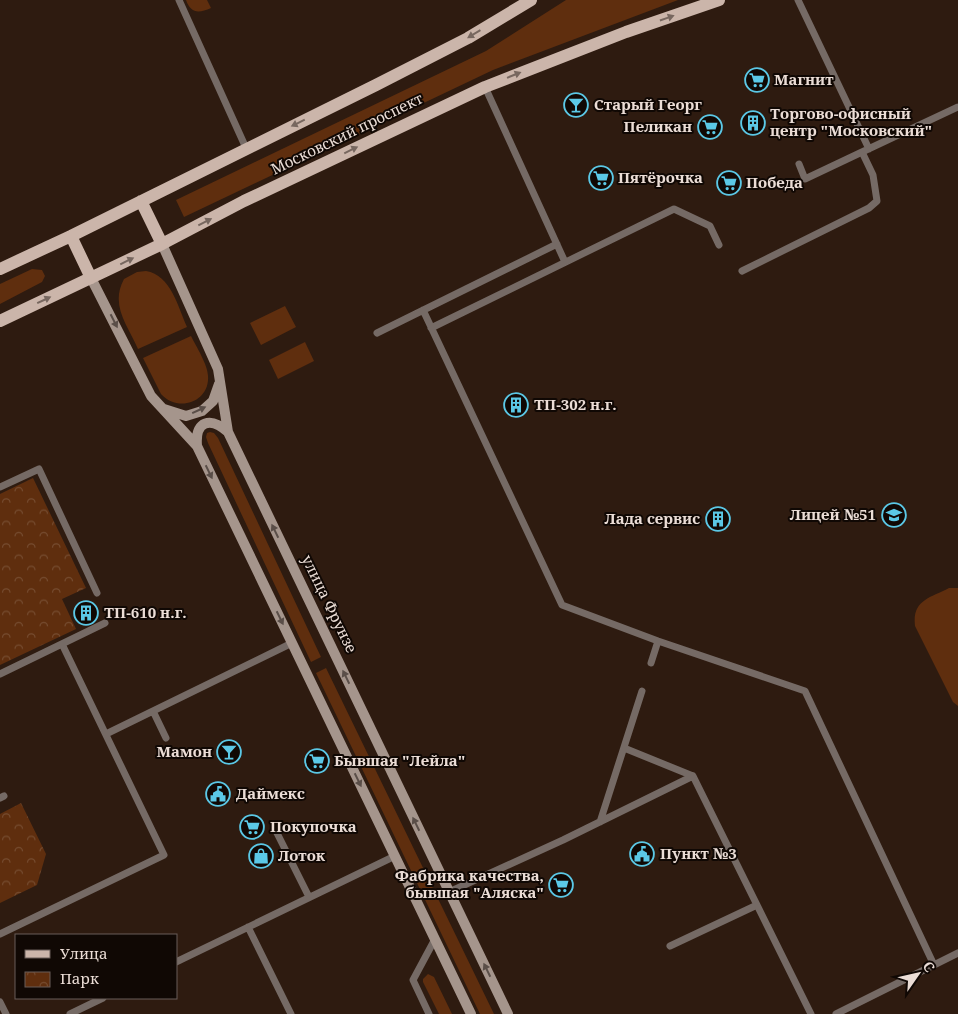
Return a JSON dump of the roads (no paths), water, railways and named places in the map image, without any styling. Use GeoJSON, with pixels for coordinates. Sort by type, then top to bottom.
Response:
{"type":"FeatureCollection","features":[{"type":"Feature","properties":{"kind":"main road","name":"Московский проспект"},"geometry":{"type":"LineString","coordinates":[[0,269],[141,202],[468,38],[531,0]]}},
{"type":"Feature","properties":{"kind":"main road","name":"Московский проспект"},"geometry":{"type":"LineString","coordinates":[[0,321],[162,244],[244,201],[485,87],[626,32],[719,0]]}},
{"type":"Feature","properties":{"kind":"main road","name":"улица Фрунзе"},"geometry":{"type":"LineString","coordinates":[[141,202],[218,369],[228,432],[508,1014]]}},
{"type":"Feature","properties":{"kind":"main road"},"geometry":{"type":"LineString","coordinates":[[71,236],[152,396],[197,446],[471,1014]]}},
{"type":"Feature","properties":{"kind":"main road"},"geometry":{"type":"LineString","coordinates":[[163,409],[186,416],[202,411],[213,401],[220,382]]}},
{"type":"Feature","properties":{"kind":"main road"},"geometry":{"type":"LineString","coordinates":[[197,446],[196,434],[199,427],[204,424],[219,424],[228,432]]}},
{"type":"Feature","properties":{"kind":"lane"},"geometry":{"type":"LineString","coordinates":[[179,0],[246,148]]}},
{"type":"Feature","properties":{"kind":"lane"},"geometry":{"type":"LineString","coordinates":[[742,271],[869,208],[877,201],[873,175],[865,151],[798,0]]}},
{"type":"Feature","properties":{"kind":"lane"},"geometry":{"type":"LineString","coordinates":[[485,87],[565,262]]}},
{"type":"Feature","properties":{"kind":"lane"},"geometry":{"type":"LineString","coordinates":[[799,164],[805,179],[958,107]]}},
{"type":"Feature","properties":{"kind":"lane"},"geometry":{"type":"LineString","coordinates":[[431,328],[674,209],[710,226],[719,245]]}},
{"type":"Feature","properties":{"kind":"lane"},"geometry":{"type":"LineString","coordinates":[[377,333],[557,244]]}},
{"type":"Feature","properties":{"kind":"lane"},"geometry":{"type":"LineString","coordinates":[[423,310],[562,605],[658,641],[804,691],[934,965]]}},
{"type":"Feature","properties":{"kind":"lane"},"geometry":{"type":"LineString","coordinates":[[0,487],[39,469],[97,593]]}},
{"type":"Feature","properties":{"kind":"lane"},"geometry":{"type":"LineString","coordinates":[[0,674],[105,624]]}},
{"type":"Feature","properties":{"kind":"lane"},"geometry":{"type":"LineString","coordinates":[[651,663],[658,641]]}},
{"type":"Feature","properties":{"kind":"lane"},"geometry":{"type":"LineString","coordinates":[[106,734],[292,643]]}},
{"type":"Feature","properties":{"kind":"lane"},"geometry":{"type":"LineString","coordinates":[[0,934],[164,855],[62,644]]}},
{"type":"Feature","properties":{"kind":"lane"},"geometry":{"type":"LineString","coordinates":[[600,822],[642,690]]}},
{"type":"Feature","properties":{"kind":"lane"},"geometry":{"type":"LineString","coordinates":[[153,711],[166,738]]}},
{"type":"Feature","properties":{"kind":"lane"},"geometry":{"type":"LineString","coordinates":[[624,748],[693,776],[811,1014]]}},
{"type":"Feature","properties":{"kind":"lane"},"geometry":{"type":"LineString","coordinates":[[450,892],[693,776]]}},
{"type":"Feature","properties":{"kind":"lane"},"geometry":{"type":"LineString","coordinates":[[277,833],[309,897]]}},
{"type":"Feature","properties":{"kind":"lane"},"geometry":{"type":"LineString","coordinates":[[178,961],[395,856]]}},
{"type":"Feature","properties":{"kind":"lane"},"geometry":{"type":"LineString","coordinates":[[670,946],[757,905]]}},
{"type":"Feature","properties":{"kind":"lane"},"geometry":{"type":"LineString","coordinates":[[248,927],[291,1014]]}},
{"type":"Feature","properties":{"kind":"lane"},"geometry":{"type":"LineString","coordinates":[[429,1014],[413,980],[435,939]]}},
{"type":"Feature","properties":{"kind":"lane"},"geometry":{"type":"LineString","coordinates":[[836,1014],[958,953]]}},
{"type":"Feature","properties":{"kind":"lane"},"geometry":{"type":"LineString","coordinates":[[70,1014],[101,999]]}},
{"type":"Feature","properties":{"kind":"lane"},"geometry":{"type":"LineString","coordinates":[[0,1002],[6,1014]]}},
{"type":"Feature","properties":{"kind":"place","name":"Магнит"},"geometry":{"type":"Point","coordinates":[757,80]}},
{"type":"Feature","properties":{"kind":"place","name":"Старый Георг"},"geometry":{"type":"Point","coordinates":[576,105]}},
{"type":"Feature","properties":{"kind":"place","name":"Торгово-офисный центр \"Московский\""},"geometry":{"type":"Point","coordinates":[753,123]}},
{"type":"Feature","properties":{"kind":"place","name":"Пеликан"},"geometry":{"type":"Point","coordinates":[710,127]}},
{"type":"Feature","properties":{"kind":"place","name":"Пятёрочка"},"geometry":{"type":"Point","coordinates":[601,178]}},
{"type":"Feature","properties":{"kind":"place","name":"Победа"},"geometry":{"type":"Point","coordinates":[729,183]}},
{"type":"Feature","properties":{"kind":"place","name":"ТП-302 н.г."},"geometry":{"type":"Point","coordinates":[516,405]}},
{"type":"Feature","properties":{"kind":"place","name":"Лицей №51"},"geometry":{"type":"Point","coordinates":[894,515]}},
{"type":"Feature","properties":{"kind":"place","name":"Лада сервис"},"geometry":{"type":"Point","coordinates":[718,519]}},
{"type":"Feature","properties":{"kind":"place","name":"ТП-610 н.г."},"geometry":{"type":"Point","coordinates":[86,613]}},
{"type":"Feature","properties":{"kind":"place","name":"Мамон"},"geometry":{"type":"Point","coordinates":[229,752]}},
{"type":"Feature","properties":{"kind":"place","name":"Бывшая \"Лейла\""},"geometry":{"type":"Point","coordinates":[317,761]}},
{"type":"Feature","properties":{"kind":"place","name":"Даймекс"},"geometry":{"type":"Point","coordinates":[218,794]}},
{"type":"Feature","properties":{"kind":"place","name":"Покупочка"},"geometry":{"type":"Point","coordinates":[252,827]}},
{"type":"Feature","properties":{"kind":"place","name":"Пункт №3"},"geometry":{"type":"Point","coordinates":[642,854]}},
{"type":"Feature","properties":{"kind":"place","name":"Лоток"},"geometry":{"type":"Point","coordinates":[261,856]}},
{"type":"Feature","properties":{"kind":"place","name":"Фабрика качества, бывшая \"Аляска\""},"geometry":{"type":"Point","coordinates":[561,885]}}]}
